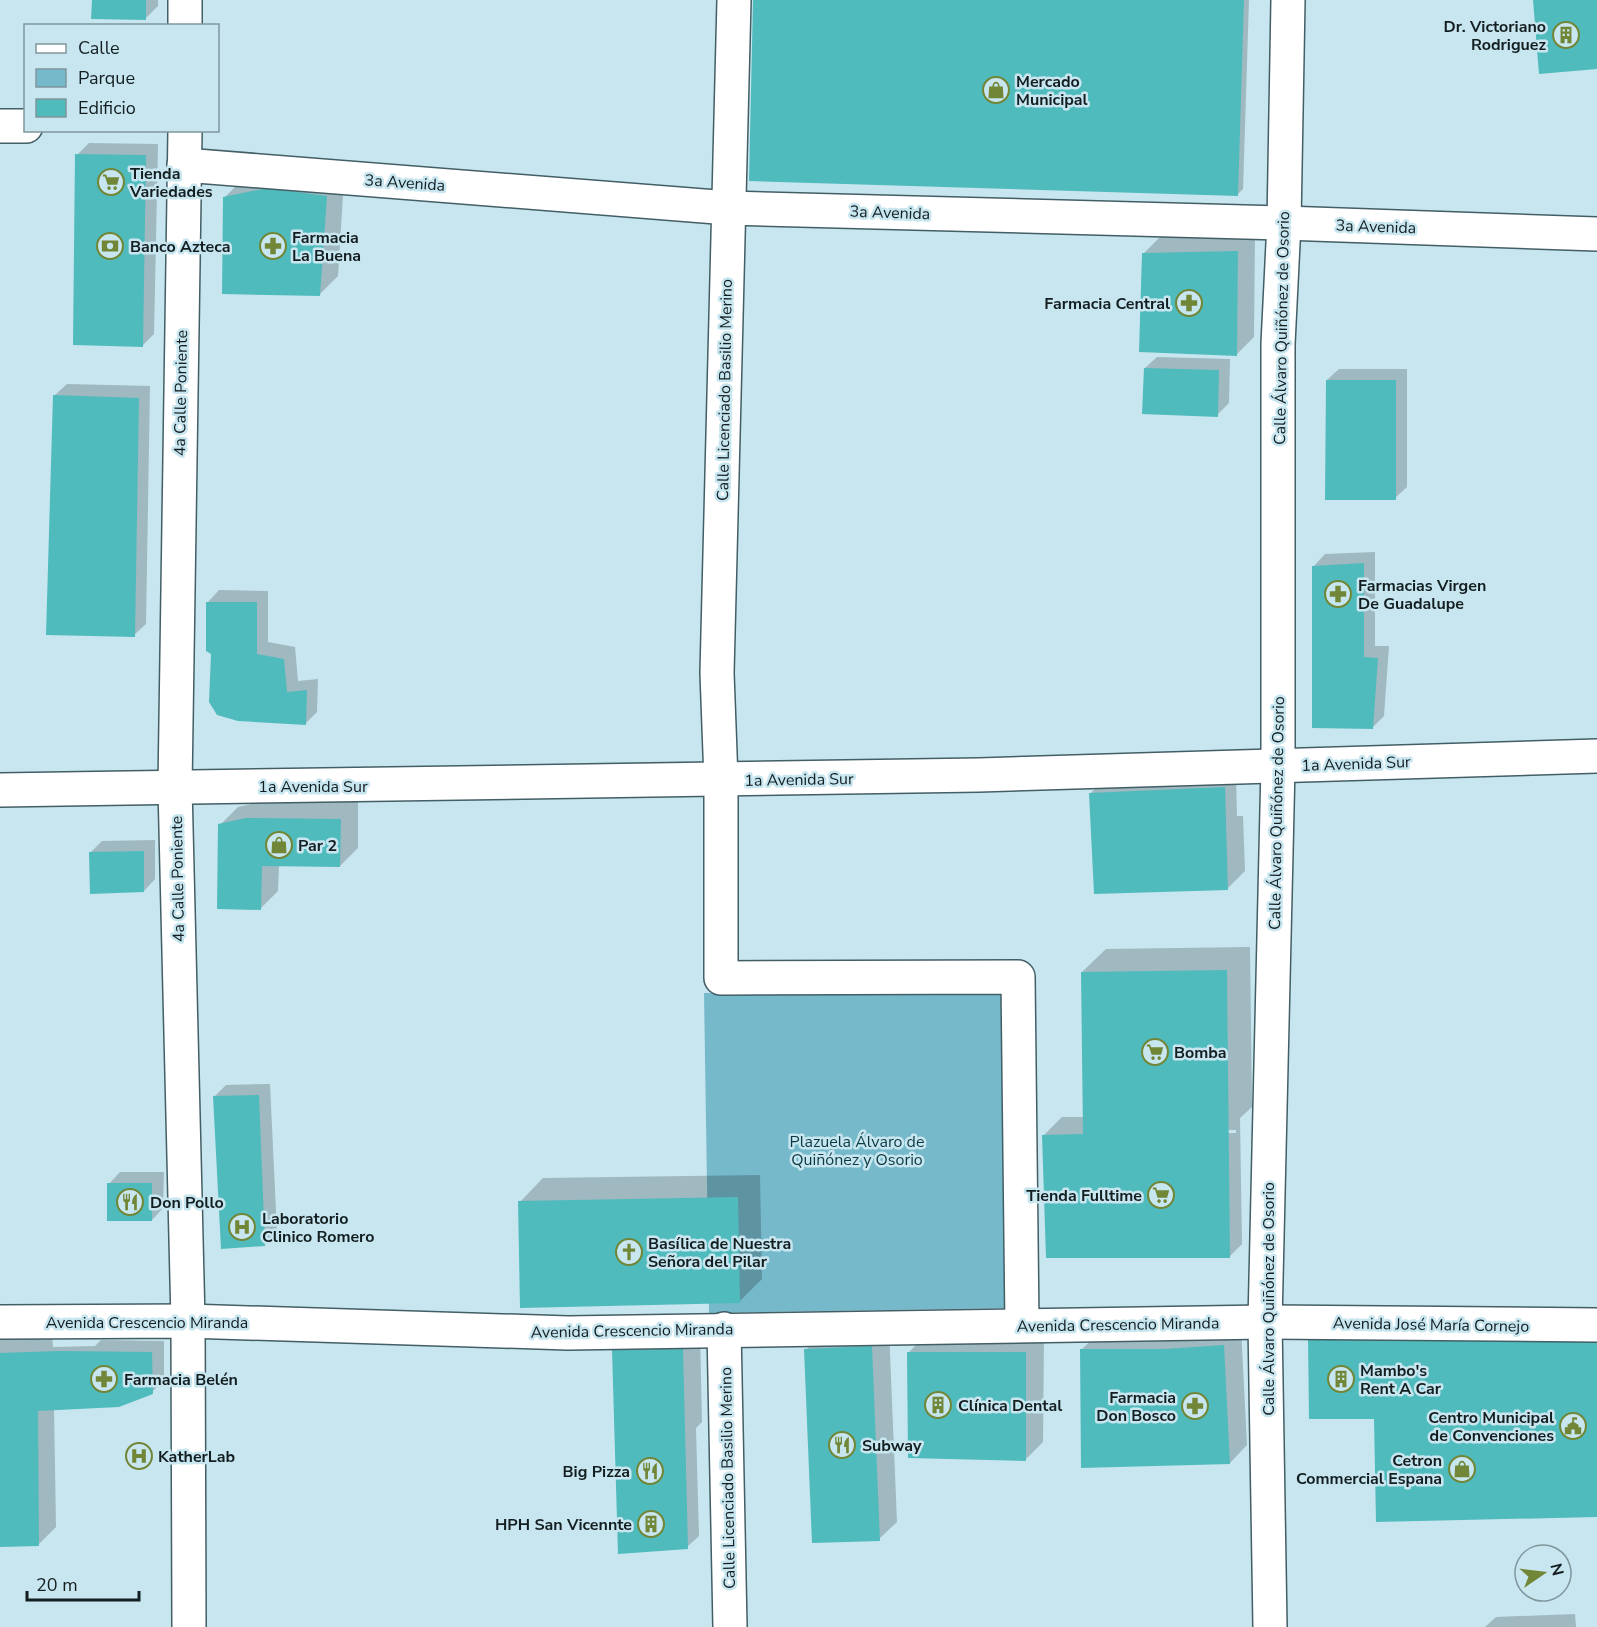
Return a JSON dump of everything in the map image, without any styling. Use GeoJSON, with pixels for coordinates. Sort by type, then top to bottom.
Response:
{"type":"FeatureCollection","features":[{"type":"Feature","properties":{"kind":"street"},"geometry":{"type":"LineString","coordinates":[[185,0],[185,24]]}},
{"type":"Feature","properties":{"kind":"street","name":"Calle Licenciado Basilio Merino"},"geometry":{"type":"LineString","coordinates":[[734,0],[717,673],[721,780],[721,978],[1018,977],[1022,1325]]}},
{"type":"Feature","properties":{"kind":"street","name":"Calle Álvaro Quiñónez de Osorio"},"geometry":{"type":"LineString","coordinates":[[1270,1627],[1265,1322],[1278,765],[1278,344],[1284,223],[1288,0]]}},
{"type":"Feature","properties":{"kind":"street"},"geometry":{"type":"LineString","coordinates":[[0,126],[24,126]]}},
{"type":"Feature","properties":{"kind":"street","name":"4a Calle Poniente"},"geometry":{"type":"LineString","coordinates":[[185,132],[175,787],[188,1321],[189,1627]]}},
{"type":"Feature","properties":{"kind":"street","name":"3a Avenida"},"geometry":{"type":"LineString","coordinates":[[184,165],[729,208],[1597,234]]}},
{"type":"Feature","properties":{"kind":"street","name":"1a Avenida Sur"},"geometry":{"type":"LineString","coordinates":[[0,790],[721,780],[1597,756]]}},
{"type":"Feature","properties":{"kind":"street","name":"Avenida Crescencio Miranda"},"geometry":{"type":"LineString","coordinates":[[0,1322],[188,1321],[568,1333],[1265,1322]]}},
{"type":"Feature","properties":{"kind":"street","name":"Avenida José María Cornejo"},"geometry":{"type":"LineString","coordinates":[[1265,1322],[1597,1325]]}},
{"type":"Feature","properties":{"kind":"street","name":"Calle Licenciado Basilio Merino"},"geometry":{"type":"LineString","coordinates":[[724,1329],[730,1627]]}},
{"type":"Feature","properties":{"kind":"green space","name":"Plazuela Álvaro de Quiñónez y Osorio"},"geometry":{"type":"Polygon","coordinates":[[[1005,991],[1010,1308],[709,1313],[704,993],[1005,991]]]}},
{"type":"Feature","properties":{"kind":"building"},"geometry":{"type":"Polygon","coordinates":[[[92,0],[146,0],[146,20],[91,19],[92,0]]]}},
{"type":"Feature","properties":{"kind":"building","name":"Mercado Municipal"},"geometry":{"type":"Polygon","coordinates":[[[753,0],[1244,0],[1238,196],[749,181],[753,0]]]}},
{"type":"Feature","properties":{"kind":"building","name":"Dr. Victoriano Rodriguez"},"geometry":{"type":"Polygon","coordinates":[[[1533,0],[1597,0],[1597,69],[1539,74],[1533,0]]]}},
{"type":"Feature","properties":{"kind":"building"},"geometry":{"type":"Polygon","coordinates":[[[75,154],[146,155],[143,347],[73,345],[75,154]]]}},
{"type":"Feature","properties":{"kind":"building","name":"Farmacia La Buena"},"geometry":{"type":"Polygon","coordinates":[[[267,188],[327,196],[320,296],[222,294],[223,197],[267,188]]]}},
{"type":"Feature","properties":{"kind":"building","name":"Farmacia Central"},"geometry":{"type":"Polygon","coordinates":[[[1238,251],[1237,356],[1139,352],[1142,253],[1238,251]]]}},
{"type":"Feature","properties":{"kind":"building"},"geometry":{"type":"Polygon","coordinates":[[[1144,368],[1219,370],[1218,417],[1142,414],[1144,368]]]}},
{"type":"Feature","properties":{"kind":"building"},"geometry":{"type":"Polygon","coordinates":[[[1326,380],[1396,380],[1396,500],[1325,500],[1326,380]]]}},
{"type":"Feature","properties":{"kind":"building"},"geometry":{"type":"Polygon","coordinates":[[[53,395],[139,398],[135,637],[46,635],[53,395]]]}},
{"type":"Feature","properties":{"kind":"building"},"geometry":{"type":"Polygon","coordinates":[[[1364,563],[1364,657],[1378,658],[1373,729],[1312,728],[1312,566],[1364,563]]]}},
{"type":"Feature","properties":{"kind":"building"},"geometry":{"type":"Polygon","coordinates":[[[206,602],[257,602],[257,654],[284,659],[287,692],[307,690],[306,725],[238,721],[217,715],[209,702],[211,654],[206,651],[206,602]]]}},
{"type":"Feature","properties":{"kind":"building"},"geometry":{"type":"Polygon","coordinates":[[[1225,787],[1228,890],[1094,894],[1089,793],[1225,787]]]}},
{"type":"Feature","properties":{"kind":"building","name":"Par 2"},"geometry":{"type":"Polygon","coordinates":[[[246,818],[341,819],[340,867],[262,866],[261,910],[217,909],[218,824],[246,818]]]}},
{"type":"Feature","properties":{"kind":"building"},"geometry":{"type":"Polygon","coordinates":[[[144,851],[144,892],[90,894],[89,852],[144,851]]]}},
{"type":"Feature","properties":{"kind":"building"},"geometry":{"type":"Polygon","coordinates":[[[1227,970],[1230,1258],[1046,1258],[1042,1135],[1083,1134],[1081,972],[1227,970]]]}},
{"type":"Feature","properties":{"kind":"building"},"geometry":{"type":"Polygon","coordinates":[[[259,1095],[265,1246],[221,1249],[213,1096],[259,1095]]]}},
{"type":"Feature","properties":{"kind":"building","name":"Don Pollo"},"geometry":{"type":"Polygon","coordinates":[[[107,1183],[152,1183],[152,1221],[107,1221],[107,1183]]]}},
{"type":"Feature","properties":{"kind":"building","name":"Basílica de Nuestra Señora del Pilar"},"geometry":{"type":"Polygon","coordinates":[[[738,1197],[740,1303],[520,1308],[518,1201],[738,1197]]]}},
{"type":"Feature","properties":{"kind":"building","name":"Cetron Commercial Espana"},"geometry":{"type":"Polygon","coordinates":[[[1597,1334],[1597,1517],[1376,1522],[1374,1419],[1309,1419],[1308,1338],[1597,1334]]]}},
{"type":"Feature","properties":{"kind":"building"},"geometry":{"type":"Polygon","coordinates":[[[1224,1345],[1230,1464],[1081,1468],[1080,1349],[1164,1349],[1224,1345]]]}},
{"type":"Feature","properties":{"kind":"building","name":"Subway"},"geometry":{"type":"Polygon","coordinates":[[[872,1346],[880,1541],[812,1543],[804,1349],[872,1346]]]}},
{"type":"Feature","properties":{"kind":"building"},"geometry":{"type":"Polygon","coordinates":[[[683,1349],[688,1549],[618,1554],[612,1350],[683,1349]]]}},
{"type":"Feature","properties":{"kind":"building"},"geometry":{"type":"Polygon","coordinates":[[[152,1352],[153,1394],[119,1407],[38,1411],[39,1546],[0,1547],[0,1353],[152,1352]]]}},
{"type":"Feature","properties":{"kind":"building"},"geometry":{"type":"Polygon","coordinates":[[[907,1352],[1026,1352],[1026,1461],[908,1458],[907,1352]]]}},
{"type":"Feature","properties":{"kind":"place","name":"Dr. Victoriano Rodriguez"},"geometry":{"type":"Point","coordinates":[1566,35]}},
{"type":"Feature","properties":{"kind":"place","name":"Mercado Municipal"},"geometry":{"type":"Point","coordinates":[996,90]}},
{"type":"Feature","properties":{"kind":"place","name":"Tienda Variedades"},"geometry":{"type":"Point","coordinates":[111,182]}},
{"type":"Feature","properties":{"kind":"place","name":"Banco Azteca"},"geometry":{"type":"Point","coordinates":[110,246]}},
{"type":"Feature","properties":{"kind":"place","name":"Farmacia La Buena"},"geometry":{"type":"Point","coordinates":[273,246]}},
{"type":"Feature","properties":{"kind":"place","name":"Farmacia Central"},"geometry":{"type":"Point","coordinates":[1189,303]}},
{"type":"Feature","properties":{"kind":"place","name":"Farmacias Virgen De Guadalupe"},"geometry":{"type":"Point","coordinates":[1338,594]}},
{"type":"Feature","properties":{"kind":"place","name":"Par 2"},"geometry":{"type":"Point","coordinates":[279,845]}},
{"type":"Feature","properties":{"kind":"place","name":"Bomba"},"geometry":{"type":"Point","coordinates":[1155,1052]}},
{"type":"Feature","properties":{"kind":"place","name":"Tienda Fulltime"},"geometry":{"type":"Point","coordinates":[1161,1195]}},
{"type":"Feature","properties":{"kind":"place","name":"Don Pollo"},"geometry":{"type":"Point","coordinates":[130,1202]}},
{"type":"Feature","properties":{"kind":"place","name":"Laboratorio Clinico Romero"},"geometry":{"type":"Point","coordinates":[242,1227]}},
{"type":"Feature","properties":{"kind":"place","name":"Basílica de Nuestra Señora del Pilar"},"geometry":{"type":"Point","coordinates":[629,1252]}},
{"type":"Feature","properties":{"kind":"place","name":"Farmacia Belén"},"geometry":{"type":"Point","coordinates":[104,1379]}},
{"type":"Feature","properties":{"kind":"place","name":"Mambo's Rent A Car"},"geometry":{"type":"Point","coordinates":[1341,1379]}},
{"type":"Feature","properties":{"kind":"place","name":"Clínica Dental"},"geometry":{"type":"Point","coordinates":[938,1405]}},
{"type":"Feature","properties":{"kind":"place","name":"Farmacia Don Bosco"},"geometry":{"type":"Point","coordinates":[1195,1406]}},
{"type":"Feature","properties":{"kind":"place","name":"Centro Municipal de Convenciones"},"geometry":{"type":"Point","coordinates":[1573,1426]}},
{"type":"Feature","properties":{"kind":"place","name":"Subway"},"geometry":{"type":"Point","coordinates":[842,1445]}},
{"type":"Feature","properties":{"kind":"place","name":"KatherLab"},"geometry":{"type":"Point","coordinates":[139,1456]}},
{"type":"Feature","properties":{"kind":"place","name":"Cetron Commercial Espana"},"geometry":{"type":"Point","coordinates":[1462,1469]}},
{"type":"Feature","properties":{"kind":"place","name":"Big Pizza"},"geometry":{"type":"Point","coordinates":[650,1471]}},
{"type":"Feature","properties":{"kind":"place","name":"HPH San Vicennte"},"geometry":{"type":"Point","coordinates":[651,1524]}}]}
